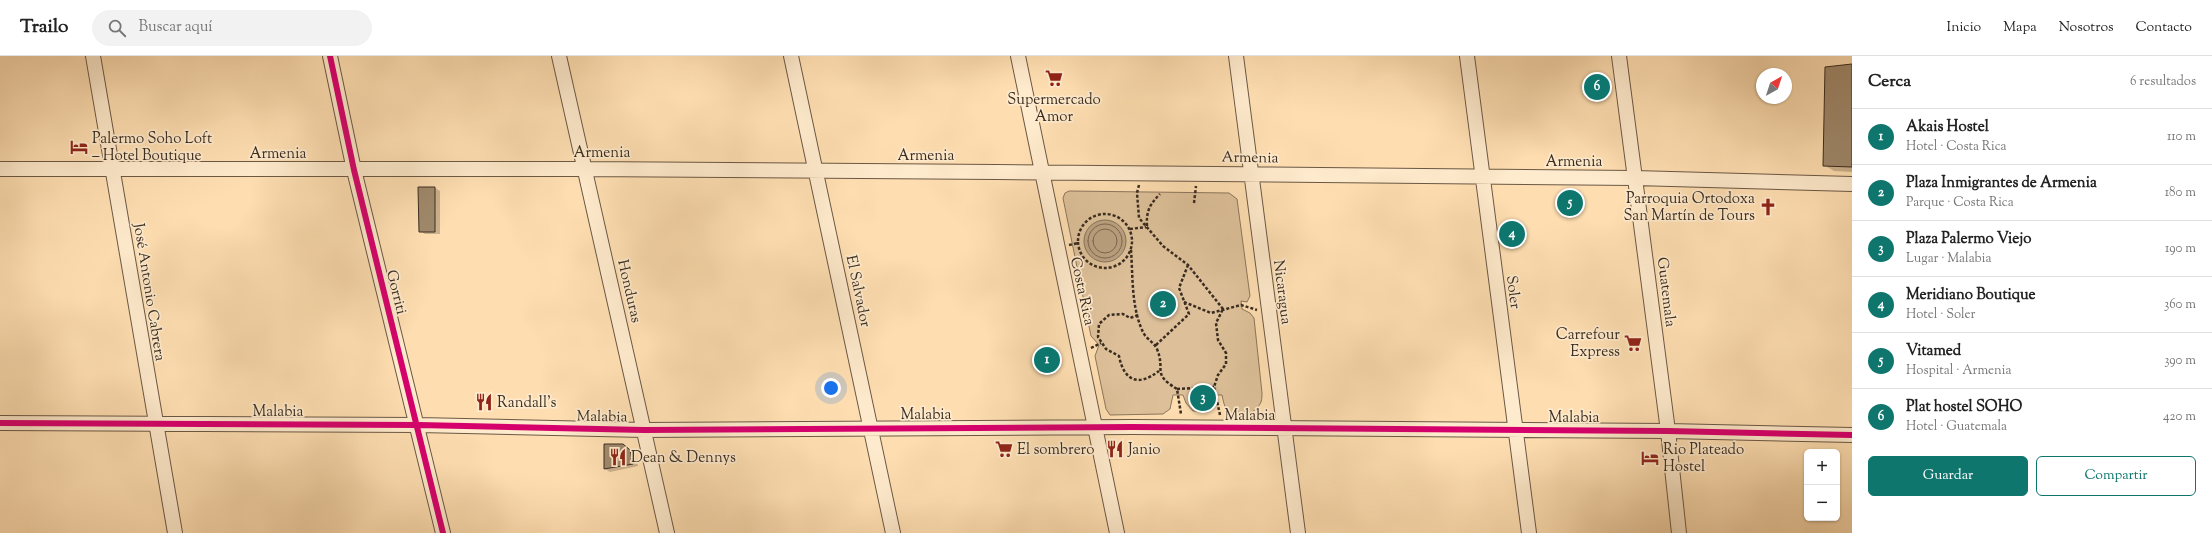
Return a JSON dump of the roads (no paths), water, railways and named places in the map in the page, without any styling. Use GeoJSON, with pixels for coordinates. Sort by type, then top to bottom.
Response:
{"type":"FeatureCollection","features":[{"type":"Feature","properties":{"kind":"street","name":"José Antonio Cabrera"},"geometry":{"type":"LineString","coordinates":[[93,56],[175,533]]}},
{"type":"Feature","properties":{"kind":"street","name":"Gorriti"},"geometry":{"type":"LineString","coordinates":[[330,56],[354,170],[443,533]]}},
{"type":"Feature","properties":{"kind":"street","name":"Honduras"},"geometry":{"type":"LineString","coordinates":[[559,56],[667,533]]}},
{"type":"Feature","properties":{"kind":"street","name":"El Salvador"},"geometry":{"type":"LineString","coordinates":[[791,56],[893,533]]}},
{"type":"Feature","properties":{"kind":"street","name":"Costa Rica"},"geometry":{"type":"LineString","coordinates":[[1018,56],[1093,428],[1117,533]]}},
{"type":"Feature","properties":{"kind":"street","name":"Nicaragua"},"geometry":{"type":"LineString","coordinates":[[1236,56],[1283,428],[1298,533]]}},
{"type":"Feature","properties":{"kind":"street","name":"Soler"},"geometry":{"type":"LineString","coordinates":[[1467,56],[1514,430],[1529,533]]}},
{"type":"Feature","properties":{"kind":"street","name":"Guatemala"},"geometry":{"type":"LineString","coordinates":[[1619,56],[1668,431],[1679,533]]}},
{"type":"Feature","properties":{"kind":"street","name":"Armenia"},"geometry":{"type":"LineString","coordinates":[[0,169],[585,169],[1251,174],[1635,178],[1852,184]]}},
{"type":"Feature","properties":{"kind":"street","name":"Malabia"},"geometry":{"type":"LineString","coordinates":[[0,423],[417,425],[644,430],[871,427],[1283,428],[1668,431],[1852,435]]}},
{"type":"Feature","properties":{"kind":"water"},"geometry":{"type":"Polygon","coordinates":[[[1101,220],[1109,220],[1117,223],[1123,229],[1126,241],[1123,253],[1117,259],[1109,262],[1101,262],[1093,259],[1087,253],[1084,245],[1084,237],[1087,229],[1093,223],[1101,220]]]}},
{"type":"Feature","properties":{"kind":"place","name":"Supermercado Amor"},"geometry":{"type":"Point","coordinates":[1054,78]}},
{"type":"Feature","properties":{"kind":"place","name":"Plat hostel SOHO"},"geometry":{"type":"Point","coordinates":[1597,87]}},
{"type":"Feature","properties":{"kind":"place","name":"Palermo Soho Loft – Hotel Boutique"},"geometry":{"type":"Point","coordinates":[79,147]}},
{"type":"Feature","properties":{"kind":"place","name":"Vitamed"},"geometry":{"type":"Point","coordinates":[1570,203]}},
{"type":"Feature","properties":{"kind":"place","name":"Parroquia Ortodoxa San Martín de Tours"},"geometry":{"type":"Point","coordinates":[1768,207]}},
{"type":"Feature","properties":{"kind":"place","name":"Meridiano Boutique"},"geometry":{"type":"Point","coordinates":[1512,234]}},
{"type":"Feature","properties":{"kind":"place","name":"Plaza Inmigrantes de Armenia"},"geometry":{"type":"Point","coordinates":[1163,304]}},
{"type":"Feature","properties":{"kind":"place","name":"Carrefour Express"},"geometry":{"type":"Point","coordinates":[1633,343]}},
{"type":"Feature","properties":{"kind":"place","name":"Akais Hostel"},"geometry":{"type":"Point","coordinates":[1047,360]}},
{"type":"Feature","properties":{"kind":"place","name":"Plaza Palermo Viejo"},"geometry":{"type":"Point","coordinates":[1203,398]}},
{"type":"Feature","properties":{"kind":"place","name":"Randall's"},"geometry":{"type":"Point","coordinates":[484,402]}},
{"type":"Feature","properties":{"kind":"place","name":"El sombrero"},"geometry":{"type":"Point","coordinates":[1004,449]}},
{"type":"Feature","properties":{"kind":"place","name":"Janio"},"geometry":{"type":"Point","coordinates":[1115,449]}},
{"type":"Feature","properties":{"kind":"place","name":"Dean & Dennys"},"geometry":{"type":"Point","coordinates":[618,457]}},
{"type":"Feature","properties":{"kind":"place","name":"Rio Plateado Hostel"},"geometry":{"type":"Point","coordinates":[1650,458]}}]}
